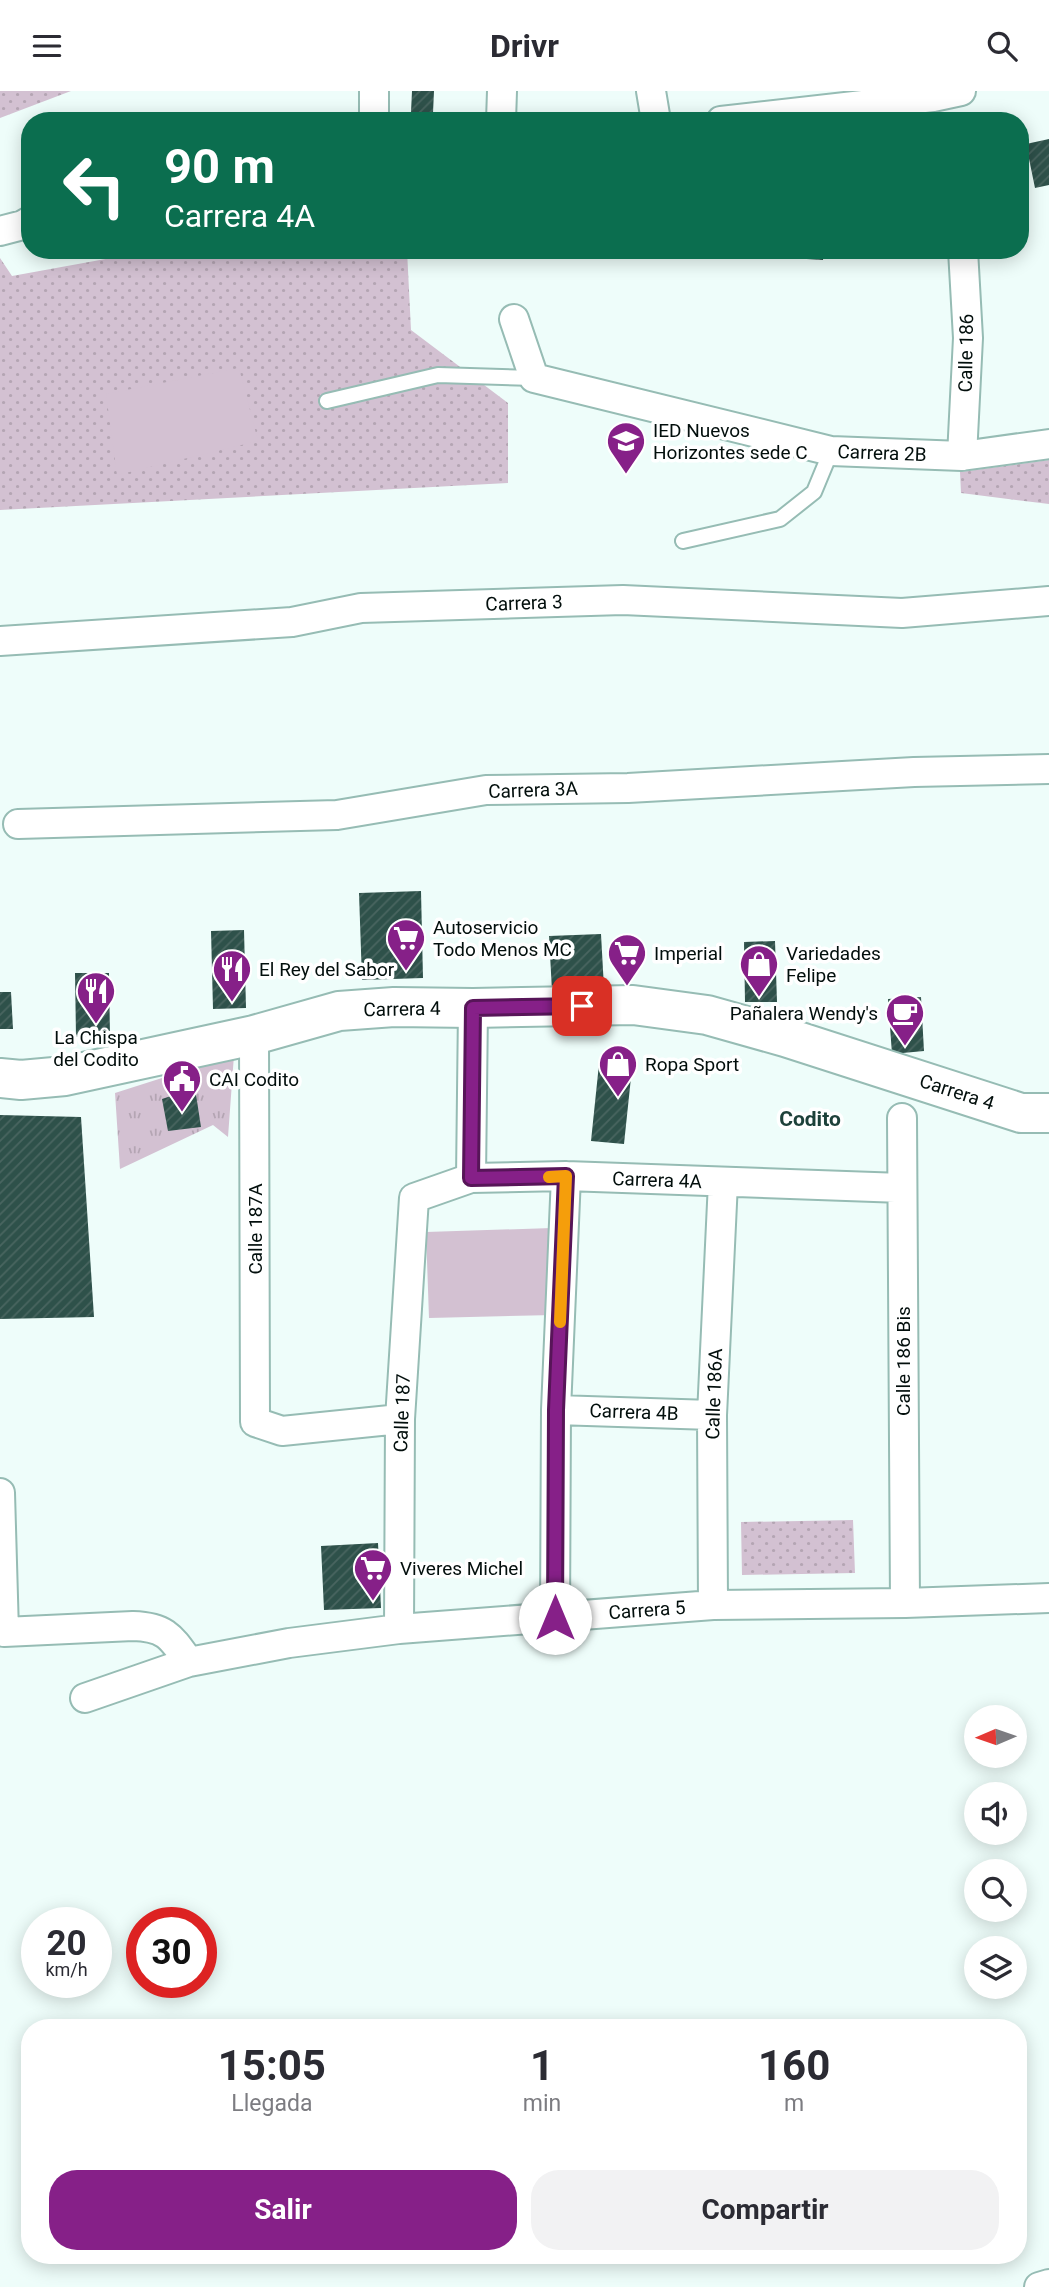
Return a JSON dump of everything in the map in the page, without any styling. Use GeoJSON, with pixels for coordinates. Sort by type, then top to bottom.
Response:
{"type":"FeatureCollection","features":[{"type":"Feature","properties":{"kind":"street"},"geometry":{"type":"LineString","coordinates":[[374,91],[374,112]]}},
{"type":"Feature","properties":{"kind":"street"},"geometry":{"type":"LineString","coordinates":[[501,112],[502,91]]}},
{"type":"Feature","properties":{"kind":"street"},"geometry":{"type":"LineString","coordinates":[[651,91],[654,112]]}},
{"type":"Feature","properties":{"kind":"street"},"geometry":{"type":"LineString","coordinates":[[758,112],[799,102],[961,91]]}},
{"type":"Feature","properties":{"kind":"street"},"geometry":{"type":"LineString","coordinates":[[0,230],[21,225]]}},
{"type":"Feature","properties":{"kind":"street","name":"Calle 186"},"geometry":{"type":"LineString","coordinates":[[962,456],[968,338],[964,259]]}},
{"type":"Feature","properties":{"kind":"street"},"geometry":{"type":"LineString","coordinates":[[514,319],[534,378]]}},
{"type":"Feature","properties":{"kind":"street","name":"Carrera 2B"},"geometry":{"type":"LineString","coordinates":[[534,378],[831,451],[962,456],[1049,444]]}},
{"type":"Feature","properties":{"kind":"street","name":"Carrera 3"},"geometry":{"type":"LineString","coordinates":[[0,641],[292,622],[361,608],[623,600],[902,614],[1049,601]]}},
{"type":"Feature","properties":{"kind":"street","name":"Carrera 3A"},"geometry":{"type":"LineString","coordinates":[[18,824],[337,815],[486,790],[628,788],[900,772],[1049,769]]}},
{"type":"Feature","properties":{"kind":"street","name":"Carrera 4"},"geometry":{"type":"LineString","coordinates":[[0,1078],[21,1080],[65,1076],[294,1026],[339,1011],[394,1007],[633,1005],[706,1015],[785,1037],[1021,1113],[1049,1113]]}},
{"type":"Feature","properties":{"kind":"street"},"geometry":{"type":"LineString","coordinates":[[471,1178],[473,1008]]}},
{"type":"Feature","properties":{"kind":"street","name":"Calle 187A"},"geometry":{"type":"LineString","coordinates":[[254,1035],[256,1422],[282,1431],[400,1419]]}},
{"type":"Feature","properties":{"kind":"street","name":"Calle 186 Bis"},"geometry":{"type":"LineString","coordinates":[[902,1118],[905,1603]]}},
{"type":"Feature","properties":{"kind":"street"},"geometry":{"type":"LineString","coordinates":[[555,1618],[556,1410],[566,1176]]}},
{"type":"Feature","properties":{"kind":"street","name":"Carrera 4A"},"geometry":{"type":"LineString","coordinates":[[415,1198],[471,1178],[566,1176],[902,1188]]}},
{"type":"Feature","properties":{"kind":"street","name":"Calle 186A"},"geometry":{"type":"LineString","coordinates":[[713,1605],[712,1415],[723,1182]]}},
{"type":"Feature","properties":{"kind":"street","name":"Calle 187"},"geometry":{"type":"LineString","coordinates":[[399,1629],[400,1419],[415,1198]]}},
{"type":"Feature","properties":{"kind":"street","name":"Carrera 4B"},"geometry":{"type":"LineString","coordinates":[[556,1410],[712,1415]]}},
{"type":"Feature","properties":{"kind":"street"},"geometry":{"type":"LineString","coordinates":[[0,1493],[4,1632],[151,1627],[170,1637],[189,1662]]}},
{"type":"Feature","properties":{"kind":"street","name":"Carrera 5"},"geometry":{"type":"LineString","coordinates":[[85,1698],[189,1662],[289,1643],[399,1629],[713,1605],[1049,1598]]}},
{"type":"Feature","properties":{"kind":"street"},"geometry":{"type":"LineString","coordinates":[[1039,2287],[1049,2284]]}},
{"type":"Feature","properties":{"kind":"lane"},"geometry":{"type":"LineString","coordinates":[[327,401],[438,375],[534,378]]}},
{"type":"Feature","properties":{"kind":"lane"},"geometry":{"type":"LineString","coordinates":[[683,541],[780,519],[814,492],[831,451]]}},
{"type":"Feature","properties":{"kind":"green space"},"geometry":{"type":"Polygon","coordinates":[[[0,91],[71,91],[0,118],[0,91]]]}},
{"type":"Feature","properties":{"kind":"green space"},"geometry":{"type":"Polygon","coordinates":[[[0,258],[12,276],[106,259],[407,259],[411,330],[508,403],[508,483],[0,510],[0,258]]]}},
{"type":"Feature","properties":{"kind":"green space"},"geometry":{"type":"Polygon","coordinates":[[[239,368],[258,441],[117,475],[106,394],[239,368]]]}},
{"type":"Feature","properties":{"kind":"green space"},"geometry":{"type":"Polygon","coordinates":[[[1049,460],[1049,504],[961,493],[960,472],[1049,460]]]}},
{"type":"Feature","properties":{"kind":"green space"},"geometry":{"type":"Polygon","coordinates":[[[234,1055],[228,1137],[213,1125],[120,1169],[115,1093],[234,1055]]]}},
{"type":"Feature","properties":{"kind":"green space"},"geometry":{"type":"Polygon","coordinates":[[[552,1228],[554,1315],[429,1318],[426,1232],[552,1228]]]}},
{"type":"Feature","properties":{"kind":"green space"},"geometry":{"type":"Polygon","coordinates":[[[853,1520],[855,1573],[742,1575],[741,1522],[853,1520]]]}},
{"type":"Feature","properties":{"kind":"building"},"geometry":{"type":"Polygon","coordinates":[[[412,91],[434,91],[433,112],[411,112],[412,91]]]}},
{"type":"Feature","properties":{"kind":"building"},"geometry":{"type":"Polygon","coordinates":[[[1049,139],[1049,185],[1035,188],[1029,143],[1049,139]]]}},
{"type":"Feature","properties":{"kind":"building"},"geometry":{"type":"Polygon","coordinates":[[[421,891],[423,978],[362,980],[359,893],[421,891]]]}},
{"type":"Feature","properties":{"kind":"building"},"geometry":{"type":"Polygon","coordinates":[[[244,930],[246,1008],[213,1009],[211,931],[244,930]]]}},
{"type":"Feature","properties":{"kind":"building"},"geometry":{"type":"Polygon","coordinates":[[[601,934],[604,988],[552,991],[549,936],[601,934]]]}},
{"type":"Feature","properties":{"kind":"building"},"geometry":{"type":"Polygon","coordinates":[[[775,941],[777,1002],[745,1002],[744,942],[775,941]]]}},
{"type":"Feature","properties":{"kind":"building"},"geometry":{"type":"Polygon","coordinates":[[[75,973],[109,973],[110,1037],[76,1037],[75,973]]]}},
{"type":"Feature","properties":{"kind":"building"},"geometry":{"type":"Polygon","coordinates":[[[0,992],[11,992],[13,1029],[0,1029],[0,992]]]}},
{"type":"Feature","properties":{"kind":"building"},"geometry":{"type":"Polygon","coordinates":[[[921,997],[924,1051],[892,1054],[888,999],[921,997]]]}},
{"type":"Feature","properties":{"kind":"building"},"geometry":{"type":"Polygon","coordinates":[[[599,1064],[632,1068],[624,1144],[591,1141],[599,1064]]]}},
{"type":"Feature","properties":{"kind":"building","name":"CAI Codito"},"geometry":{"type":"Polygon","coordinates":[[[195,1088],[201,1127],[168,1131],[162,1099],[195,1088]]]}},
{"type":"Feature","properties":{"kind":"building"},"geometry":{"type":"Polygon","coordinates":[[[0,1115],[81,1117],[94,1317],[0,1319],[0,1115]]]}},
{"type":"Feature","properties":{"kind":"building"},"geometry":{"type":"Polygon","coordinates":[[[378,1543],[381,1608],[324,1610],[321,1546],[378,1543]]]}},
{"type":"Feature","properties":{"kind":"slow traffic"},"geometry":{"type":"LineString","coordinates":[[549,1177],[566,1176],[560,1322]]}},
{"type":"Feature","properties":{"kind":"place","name":"IED Nuevos Horizontes sede C"},"geometry":{"type":"Point","coordinates":[626,475]}},
{"type":"Feature","properties":{"kind":"place","name":"Autoservicio Todo Menos MC"},"geometry":{"type":"Point","coordinates":[406,972]}},
{"type":"Feature","properties":{"kind":"place","name":"Imperial"},"geometry":{"type":"Point","coordinates":[627,987]}},
{"type":"Feature","properties":{"kind":"place","name":"Variedades Felipe"},"geometry":{"type":"Point","coordinates":[759,998]}},
{"type":"Feature","properties":{"kind":"place","name":"El Rey del Sabor"},"geometry":{"type":"Point","coordinates":[232,1003]}},
{"type":"Feature","properties":{"kind":"place","name":"La Chispa del Codito"},"geometry":{"type":"Point","coordinates":[96,1025]}},
{"type":"Feature","properties":{"kind":"place","name":"Pañalera Wendy's"},"geometry":{"type":"Point","coordinates":[905,1047]}},
{"type":"Feature","properties":{"kind":"place","name":"Ropa Sport"},"geometry":{"type":"Point","coordinates":[618,1098]}},
{"type":"Feature","properties":{"kind":"place","name":"CAI Codito"},"geometry":{"type":"Point","coordinates":[182,1113]}},
{"type":"Feature","properties":{"kind":"place","name":"Viveres Michel"},"geometry":{"type":"Point","coordinates":[373,1602]}},
{"type":"Feature","properties":{"kind":"district","name":"Codito"},"geometry":{"type":"Point","coordinates":[810,1119]}},
{"type":"Feature","properties":{"kind":"route"},"geometry":{"type":"LineString","coordinates":[[555,1618],[556,1410],[566,1176],[471,1178],[473,1008],[582,1006]]}}]}
